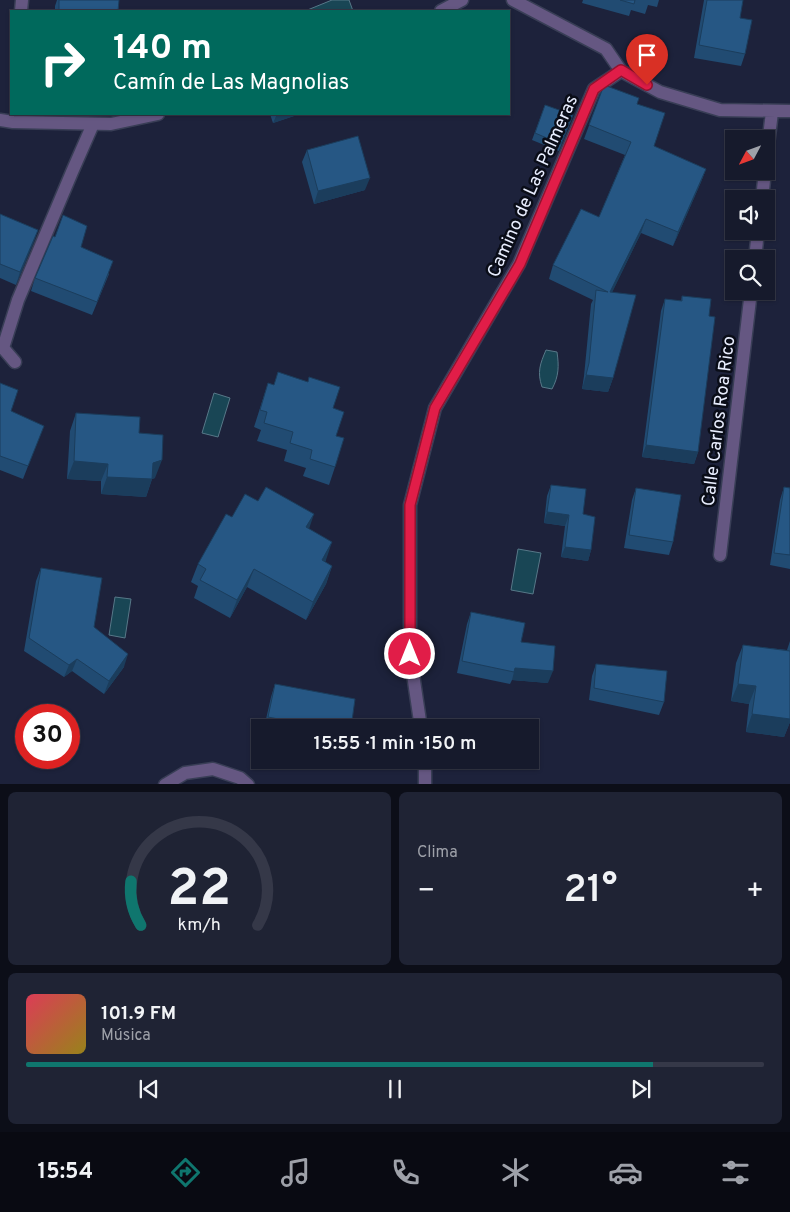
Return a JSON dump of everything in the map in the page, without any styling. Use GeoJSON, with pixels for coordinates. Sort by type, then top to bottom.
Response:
{"type":"FeatureCollection","features":[{"type":"Feature","properties":{"kind":"street"},"geometry":{"type":"LineString","coordinates":[[443,10],[462,0]]}},
{"type":"Feature","properties":{"kind":"street"},"geometry":{"type":"LineString","coordinates":[[513,0],[606,49],[621,70],[660,92],[720,110],[790,111]]}},
{"type":"Feature","properties":{"kind":"street","name":"Camino de Las Palmeras"},"geometry":{"type":"LineString","coordinates":[[420,719],[410,654],[410,505],[435,408],[520,264],[594,89],[621,70]]}},
{"type":"Feature","properties":{"kind":"street"},"geometry":{"type":"LineString","coordinates":[[770,130],[772,112]]}},
{"type":"Feature","properties":{"kind":"street"},"geometry":{"type":"LineString","coordinates":[[0,120],[13,118],[111,124],[153,115]]}},
{"type":"Feature","properties":{"kind":"street"},"geometry":{"type":"LineString","coordinates":[[15,362],[3,348],[18,300],[93,124]]}},
{"type":"Feature","properties":{"kind":"street","name":"Calle Carlos Roa Rico"},"geometry":{"type":"LineString","coordinates":[[720,555],[750,300]]}},
{"type":"Feature","properties":{"kind":"street"},"geometry":{"type":"LineString","coordinates":[[165,784],[185,773],[213,769],[240,778],[248,784]]}},
{"type":"Feature","properties":{"kind":"street"},"geometry":{"type":"LineString","coordinates":[[425,769],[425,784]]}},
{"type":"Feature","properties":{"kind":"water"},"geometry":{"type":"Polygon","coordinates":[[[332,0],[349,0],[353,10],[307,10],[332,0]]]}},
{"type":"Feature","properties":{"kind":"water"},"geometry":{"type":"Polygon","coordinates":[[[546,350],[557,352],[558,371],[552,389],[542,387],[539,372],[546,350]]]}},
{"type":"Feature","properties":{"kind":"water"},"geometry":{"type":"Polygon","coordinates":[[[214,393],[230,398],[218,437],[202,433],[214,393]]]}},
{"type":"Feature","properties":{"kind":"water"},"geometry":{"type":"Polygon","coordinates":[[[518,549],[541,553],[533,594],[511,590],[518,549]]]}},
{"type":"Feature","properties":{"kind":"water"},"geometry":{"type":"Polygon","coordinates":[[[115,597],[131,599],[125,638],[109,635],[115,597]]]}},
{"type":"Feature","properties":{"kind":"building"},"geometry":{"type":"Polygon","coordinates":[[[59,0],[119,0],[118,10],[59,10],[59,0]]]}},
{"type":"Feature","properties":{"kind":"building"},"geometry":{"type":"Polygon","coordinates":[[[620,0],[635,0],[634,4],[620,0]]]}},
{"type":"Feature","properties":{"kind":"building"},"geometry":{"type":"Polygon","coordinates":[[[707,0],[743,0],[740,18],[752,20],[745,54],[699,45],[707,0]]]}},
{"type":"Feature","properties":{"kind":"building"},"geometry":{"type":"Polygon","coordinates":[[[604,85],[639,98],[637,104],[665,113],[654,146],[706,169],[678,232],[646,219],[610,292],[636,295],[613,378],[586,375],[589,363],[596,290],[608,292],[553,265],[581,209],[599,217],[631,142],[589,125],[604,85]]]}},
{"type":"Feature","properties":{"kind":"building"},"geometry":{"type":"Polygon","coordinates":[[[545,105],[573,115],[561,144],[535,133],[545,105]]]}},
{"type":"Feature","properties":{"kind":"building"},"geometry":{"type":"Polygon","coordinates":[[[358,136],[370,178],[318,191],[307,150],[358,136]]]}},
{"type":"Feature","properties":{"kind":"building"},"geometry":{"type":"Polygon","coordinates":[[[0,214],[38,230],[20,272],[0,264],[0,214]]]}},
{"type":"Feature","properties":{"kind":"building"},"geometry":{"type":"Polygon","coordinates":[[[63,215],[87,226],[81,247],[113,261],[97,302],[35,278],[53,236],[55,237],[63,215]]]}},
{"type":"Feature","properties":{"kind":"building"},"geometry":{"type":"Polygon","coordinates":[[[682,296],[711,299],[709,316],[715,317],[698,452],[646,445],[665,299],[682,301],[682,296]]]}},
{"type":"Feature","properties":{"kind":"building"},"geometry":{"type":"Polygon","coordinates":[[[278,372],[308,382],[309,377],[340,387],[333,408],[344,412],[336,436],[344,438],[335,467],[310,459],[312,450],[290,443],[293,432],[264,423],[267,412],[260,410],[268,383],[274,385],[278,372]]]}},
{"type":"Feature","properties":{"kind":"building"},"geometry":{"type":"Polygon","coordinates":[[[0,383],[18,390],[11,411],[44,426],[28,466],[0,456],[0,383]]]}},
{"type":"Feature","properties":{"kind":"building"},"geometry":{"type":"Polygon","coordinates":[[[76,413],[140,417],[139,433],[163,435],[162,460],[153,463],[152,479],[107,477],[108,464],[74,461],[76,413]]]}},
{"type":"Feature","properties":{"kind":"building"},"geometry":{"type":"Polygon","coordinates":[[[551,485],[586,489],[583,514],[595,517],[591,550],[565,547],[569,515],[547,512],[551,485]]]}},
{"type":"Feature","properties":{"kind":"building"},"geometry":{"type":"Polygon","coordinates":[[[266,487],[314,514],[306,527],[332,542],[322,560],[332,566],[313,602],[254,569],[237,600],[200,580],[206,569],[198,564],[226,514],[232,517],[245,494],[258,501],[266,487]]]}},
{"type":"Feature","properties":{"kind":"building"},"geometry":{"type":"Polygon","coordinates":[[[784,487],[790,488],[790,555],[774,553],[784,487]]]}},
{"type":"Feature","properties":{"kind":"building"},"geometry":{"type":"Polygon","coordinates":[[[636,488],[681,495],[673,542],[629,535],[636,488]]]}},
{"type":"Feature","properties":{"kind":"building"},"geometry":{"type":"Polygon","coordinates":[[[41,568],[102,578],[94,627],[128,654],[109,681],[77,659],[69,665],[29,638],[41,568]]]}},
{"type":"Feature","properties":{"kind":"building"},"geometry":{"type":"Polygon","coordinates":[[[471,612],[525,623],[521,642],[555,646],[553,671],[515,668],[514,672],[462,661],[471,612]]]}},
{"type":"Feature","properties":{"kind":"building"},"geometry":{"type":"Polygon","coordinates":[[[743,645],[790,651],[790,719],[752,714],[756,686],[738,684],[743,645]]]}},
{"type":"Feature","properties":{"kind":"building"},"geometry":{"type":"Polygon","coordinates":[[[596,664],[667,671],[664,702],[594,688],[596,664]]]}},
{"type":"Feature","properties":{"kind":"building"},"geometry":{"type":"Polygon","coordinates":[[[275,684],[355,699],[352,719],[278,719],[268,717],[275,684]]]}},
{"type":"Feature","properties":{"kind":"route"},"geometry":{"type":"LineString","coordinates":[[410,654],[410,505],[435,408],[520,264],[594,89],[621,70],[647,85]]}}]}
